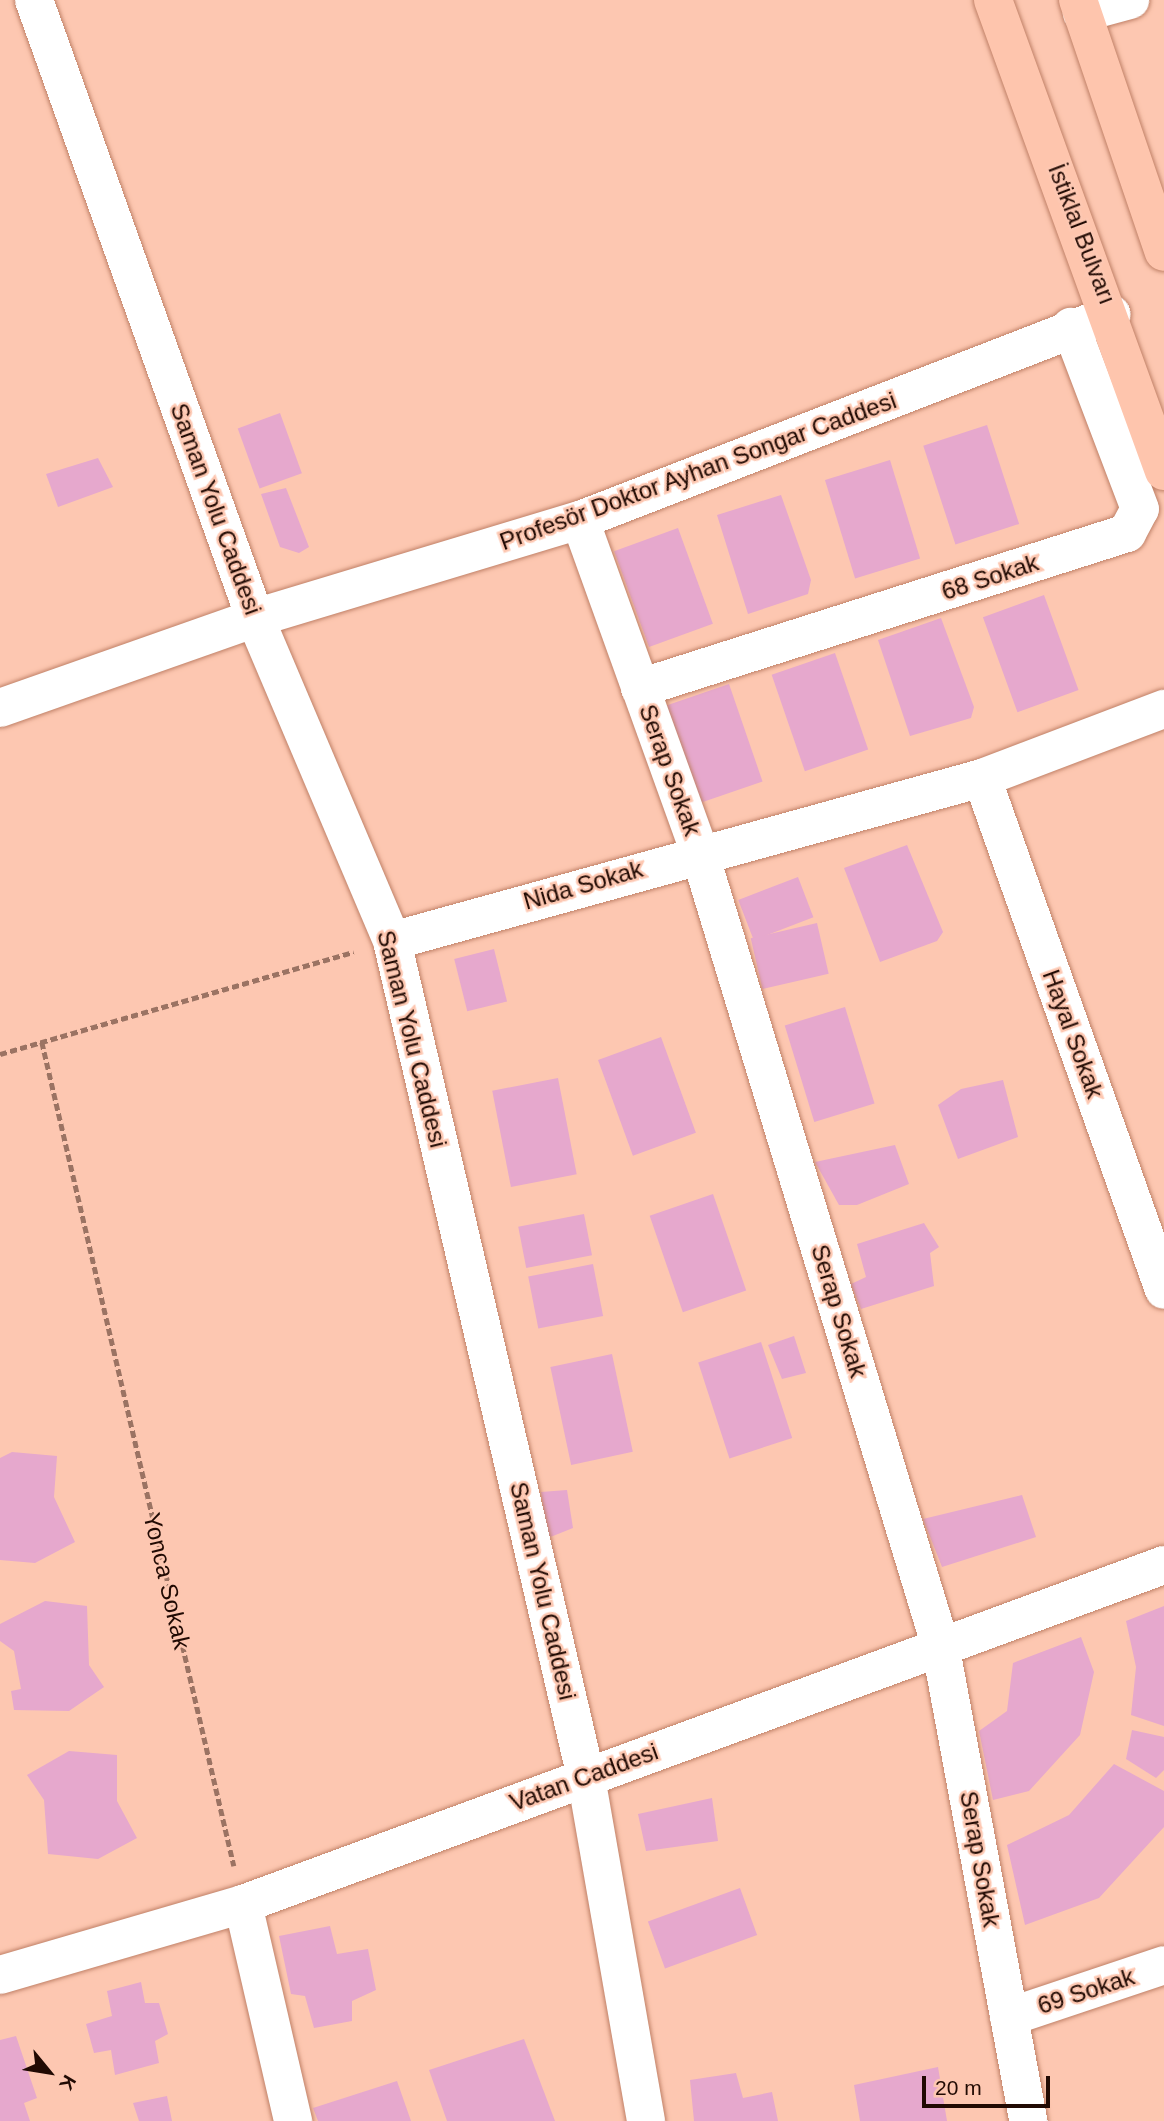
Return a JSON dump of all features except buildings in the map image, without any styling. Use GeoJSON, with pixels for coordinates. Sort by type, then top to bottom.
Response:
{"type":"FeatureCollection","features":[{"type":"Feature","properties":{"kind":"main road","name":"İstiklal Bulvarı"},"geometry":{"type":"LineString","coordinates":[[993,0],[1112,314],[1164,471]]}},
{"type":"Feature","properties":{"kind":"main road"},"geometry":{"type":"LineString","coordinates":[[1080,6],[1164,252]]}},
{"type":"Feature","properties":{"kind":"street","name":"Saman Yolu Caddesi"},"geometry":{"type":"LineString","coordinates":[[34,0],[255,618],[392,941],[586,1777],[646,2121]]}},
{"type":"Feature","properties":{"kind":"street"},"geometry":{"type":"LineString","coordinates":[[1080,6],[1129,0]]}},
{"type":"Feature","properties":{"kind":"street","name":"Profesör Doktor Ayhan Songar Caddesi"},"geometry":{"type":"LineString","coordinates":[[0,708],[255,618],[580,520],[1071,327],[1112,314]]}},
{"type":"Feature","properties":{"kind":"street","name":"68 Sokak"},"geometry":{"type":"LineString","coordinates":[[640,688],[1127,533],[1140,509],[1071,327]]}},
{"type":"Feature","properties":{"kind":"street","name":"Serap Sokak"},"geometry":{"type":"LineString","coordinates":[[580,520],[699,851],[940,1644],[1028,2121]]}},
{"type":"Feature","properties":{"kind":"street","name":"Nida Sokak"},"geometry":{"type":"LineString","coordinates":[[392,941],[699,851],[982,778],[1164,709]]}},
{"type":"Feature","properties":{"kind":"street","name":"Hayal Sokak"},"geometry":{"type":"LineString","coordinates":[[982,778],[1164,1290]]}},
{"type":"Feature","properties":{"kind":"street","name":"Vatan Caddesi"},"geometry":{"type":"LineString","coordinates":[[0,1975],[243,1904],[940,1644],[1164,1564]]}},
{"type":"Feature","properties":{"kind":"street"},"geometry":{"type":"LineString","coordinates":[[243,1904],[293,2121]]}},
{"type":"Feature","properties":{"kind":"street","name":"69 Sokak"},"geometry":{"type":"LineString","coordinates":[[1009,2017],[1164,1965]]}},
{"type":"Feature","properties":{"kind":"path"},"geometry":{"type":"LineString","coordinates":[[0,1054],[392,941]]}},
{"type":"Feature","properties":{"kind":"path","name":"Yonca Sokak"},"geometry":{"type":"LineString","coordinates":[[42,1042],[243,1904]]}}]}
